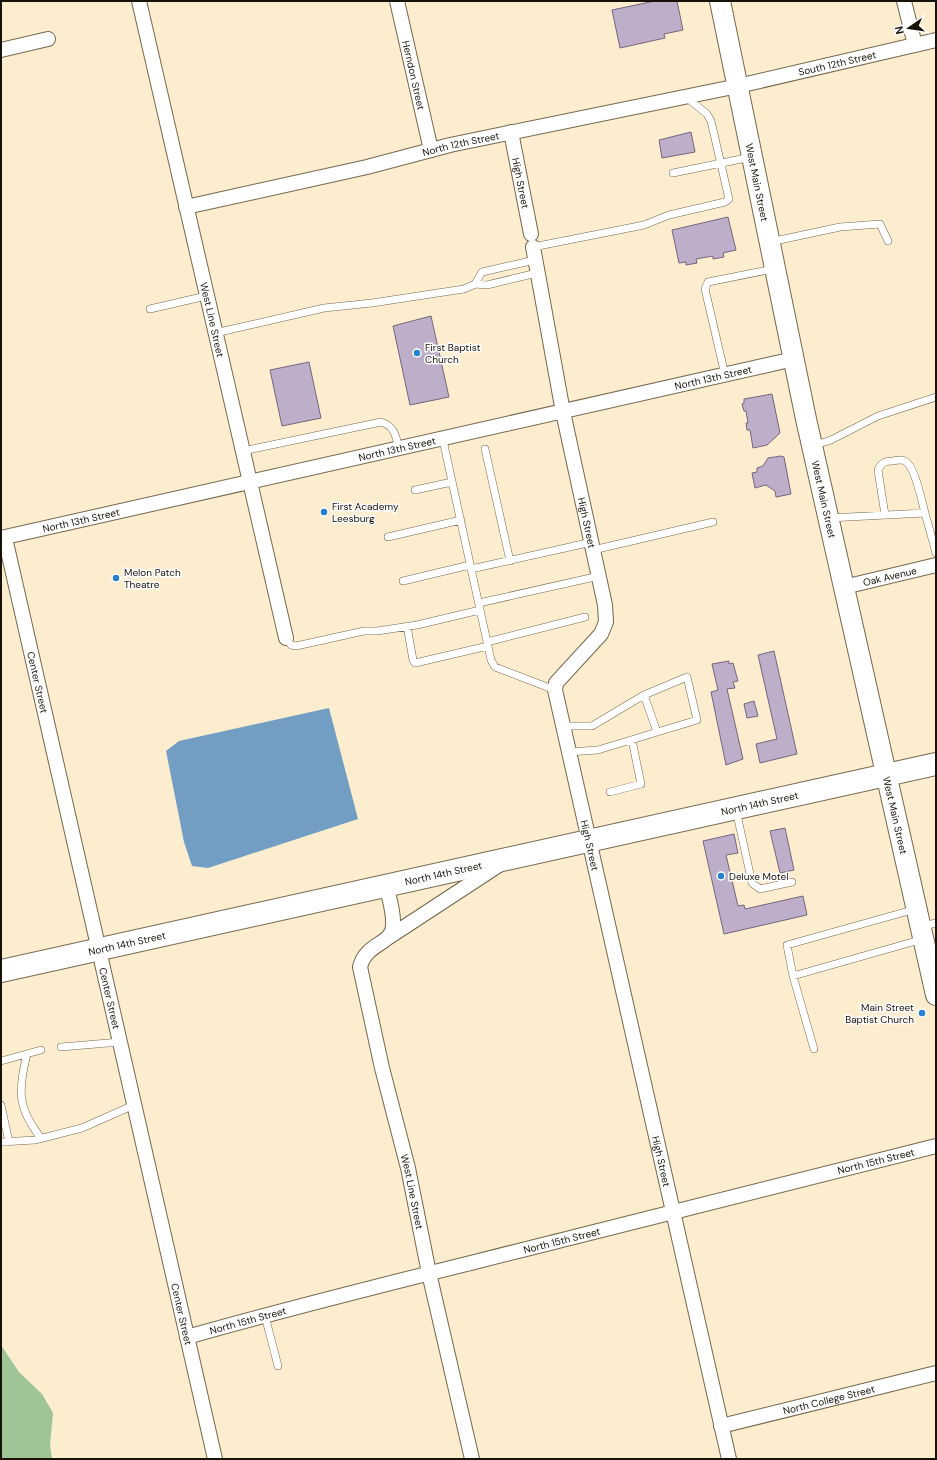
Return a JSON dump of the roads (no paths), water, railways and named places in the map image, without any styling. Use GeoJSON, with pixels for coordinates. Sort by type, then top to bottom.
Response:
{"type":"FeatureCollection","features":[{"type":"Feature","properties":{"kind":"highway","name":"North 14th Street"},"geometry":{"type":"LineString","coordinates":[[1,971],[936,764]]}},
{"type":"Feature","properties":{"kind":"main road","name":"West Main Street"},"geometry":{"type":"LineString","coordinates":[[720,1],[812,446],[885,775],[924,925],[936,995]]}},
{"type":"Feature","properties":{"kind":"street","name":"West Line Street"},"geometry":{"type":"LineString","coordinates":[[138,1],[286,638]]}},
{"type":"Feature","properties":{"kind":"street","name":"Herndon Street"},"geometry":{"type":"LineString","coordinates":[[397,1],[431,150]]}},
{"type":"Feature","properties":{"kind":"street"},"geometry":{"type":"LineString","coordinates":[[904,1],[915,45]]}},
{"type":"Feature","properties":{"kind":"street"},"geometry":{"type":"LineString","coordinates":[[1,50],[48,39]]}},
{"type":"Feature","properties":{"kind":"street","name":"South 12th Street"},"geometry":{"type":"LineString","coordinates":[[738,86],[936,40]]}},
{"type":"Feature","properties":{"kind":"street","name":"North 12th Street"},"geometry":{"type":"LineString","coordinates":[[186,207],[367,167],[431,150],[511,132],[738,86]]}},
{"type":"Feature","properties":{"kind":"street","name":"High Street"},"geometry":{"type":"LineString","coordinates":[[511,132],[563,412],[605,606],[606,622],[601,634],[556,683],[555,690],[729,1459]]}},
{"type":"Feature","properties":{"kind":"street","name":"North 13th Street"},"geometry":{"type":"LineString","coordinates":[[3,538],[444,440],[794,359]]}},
{"type":"Feature","properties":{"kind":"street","name":"Center Street"},"geometry":{"type":"LineString","coordinates":[[3,538],[99,949],[215,1459]]}},
{"type":"Feature","properties":{"kind":"street","name":"Oak Avenue"},"geometry":{"type":"LineString","coordinates":[[844,587],[936,565]]}},
{"type":"Feature","properties":{"kind":"street","name":"West Line Street"},"geometry":{"type":"LineString","coordinates":[[472,1459],[429,1273],[408,1168],[382,1068],[360,967],[368,950],[512,857]]}},
{"type":"Feature","properties":{"kind":"street"},"geometry":{"type":"LineString","coordinates":[[386,885],[394,926],[389,937]]}},
{"type":"Feature","properties":{"kind":"street","name":"North 15th Street"},"geometry":{"type":"LineString","coordinates":[[187,1337],[429,1273],[936,1146]]}},
{"type":"Feature","properties":{"kind":"street","name":"North College Street"},"geometry":{"type":"LineString","coordinates":[[721,1426],[936,1373]]}},
{"type":"Feature","properties":{"kind":"lane"},"geometry":{"type":"LineString","coordinates":[[475,284],[482,272],[534,253],[644,225],[668,215],[725,202],[728,198],[711,121],[707,114],[684,96]]}},
{"type":"Feature","properties":{"kind":"lane"},"geometry":{"type":"LineString","coordinates":[[673,173],[752,157]]}},
{"type":"Feature","properties":{"kind":"lane"},"geometry":{"type":"LineString","coordinates":[[770,242],[840,227],[880,224],[888,241]]}},
{"type":"Feature","properties":{"kind":"lane"},"geometry":{"type":"LineString","coordinates":[[215,333],[324,308],[372,303],[464,289],[475,284],[487,285],[534,253]]}},
{"type":"Feature","properties":{"kind":"lane"},"geometry":{"type":"LineString","coordinates":[[726,375],[705,289],[708,282],[775,268]]}},
{"type":"Feature","properties":{"kind":"lane"},"geometry":{"type":"LineString","coordinates":[[150,308],[206,296]]}},
{"type":"Feature","properties":{"kind":"lane"},"geometry":{"type":"LineString","coordinates":[[812,446],[831,440],[878,416],[936,396]]}},
{"type":"Feature","properties":{"kind":"lane"},"geometry":{"type":"LineString","coordinates":[[243,451],[381,422],[389,425],[395,432],[399,450]]}},
{"type":"Feature","properties":{"kind":"lane"},"geometry":{"type":"LineString","coordinates":[[444,440],[491,660],[495,667],[555,690]]}},
{"type":"Feature","properties":{"kind":"lane"},"geometry":{"type":"LineString","coordinates":[[485,449],[510,561]]}},
{"type":"Feature","properties":{"kind":"lane"},"geometry":{"type":"LineString","coordinates":[[885,516],[878,470],[880,464],[886,461],[906,461],[912,468],[936,554]]}},
{"type":"Feature","properties":{"kind":"lane"},"geometry":{"type":"LineString","coordinates":[[415,490],[452,482]]}},
{"type":"Feature","properties":{"kind":"lane"},"geometry":{"type":"LineString","coordinates":[[829,518],[925,513]]}},
{"type":"Feature","properties":{"kind":"lane"},"geometry":{"type":"LineString","coordinates":[[388,537],[460,520]]}},
{"type":"Feature","properties":{"kind":"lane"},"geometry":{"type":"LineString","coordinates":[[403,581],[713,522]]}},
{"type":"Feature","properties":{"kind":"lane"},"geometry":{"type":"LineString","coordinates":[[286,638],[291,645],[296,646],[364,631],[377,631],[407,626],[599,576]]}},
{"type":"Feature","properties":{"kind":"lane"},"geometry":{"type":"LineString","coordinates":[[407,626],[413,660],[415,663],[585,617]]}},
{"type":"Feature","properties":{"kind":"lane"},"geometry":{"type":"LineString","coordinates":[[563,726],[592,726],[644,695],[687,677],[697,720],[598,750],[569,752]]}},
{"type":"Feature","properties":{"kind":"lane"},"geometry":{"type":"LineString","coordinates":[[644,695],[657,732]]}},
{"type":"Feature","properties":{"kind":"lane"},"geometry":{"type":"LineString","coordinates":[[610,792],[641,784],[632,740]]}},
{"type":"Feature","properties":{"kind":"lane"},"geometry":{"type":"LineString","coordinates":[[736,808],[752,883],[760,889],[792,882]]}},
{"type":"Feature","properties":{"kind":"lane"},"geometry":{"type":"LineString","coordinates":[[814,1049],[793,976],[787,946],[924,925]]}},
{"type":"Feature","properties":{"kind":"lane"},"geometry":{"type":"LineString","coordinates":[[793,976],[924,925]]}},
{"type":"Feature","properties":{"kind":"lane"},"geometry":{"type":"LineString","coordinates":[[61,1047],[120,1042]]}},
{"type":"Feature","properties":{"kind":"lane"},"geometry":{"type":"LineString","coordinates":[[1,1061],[41,1050]]}},
{"type":"Feature","properties":{"kind":"lane"},"geometry":{"type":"LineString","coordinates":[[27,1054],[22,1074],[21,1097],[29,1123],[41,1138]]}},
{"type":"Feature","properties":{"kind":"lane"},"geometry":{"type":"LineString","coordinates":[[1,1105],[9,1142]]}},
{"type":"Feature","properties":{"kind":"lane"},"geometry":{"type":"LineString","coordinates":[[1,1142],[41,1138],[82,1128],[134,1105]]}},
{"type":"Feature","properties":{"kind":"lane"},"geometry":{"type":"LineString","coordinates":[[266,1316],[278,1366]]}},
{"type":"Feature","properties":{"kind":"water"},"geometry":{"type":"Polygon","coordinates":[[[329,708],[358,819],[208,868],[192,866],[184,842],[166,751],[179,741],[329,708]]]}},
{"type":"Feature","properties":{"kind":"place","name":"First Baptist Church"},"geometry":{"type":"Point","coordinates":[417,353]}},
{"type":"Feature","properties":{"kind":"place","name":"First Academy Leesburg"},"geometry":{"type":"Point","coordinates":[324,512]}},
{"type":"Feature","properties":{"kind":"place","name":"Melon Patch Theatre"},"geometry":{"type":"Point","coordinates":[116,578]}},
{"type":"Feature","properties":{"kind":"place","name":"Deluxe Motel"},"geometry":{"type":"Point","coordinates":[721,876]}},
{"type":"Feature","properties":{"kind":"place","name":"Main Street Baptist Church"},"geometry":{"type":"Point","coordinates":[922,1013]}}]}
